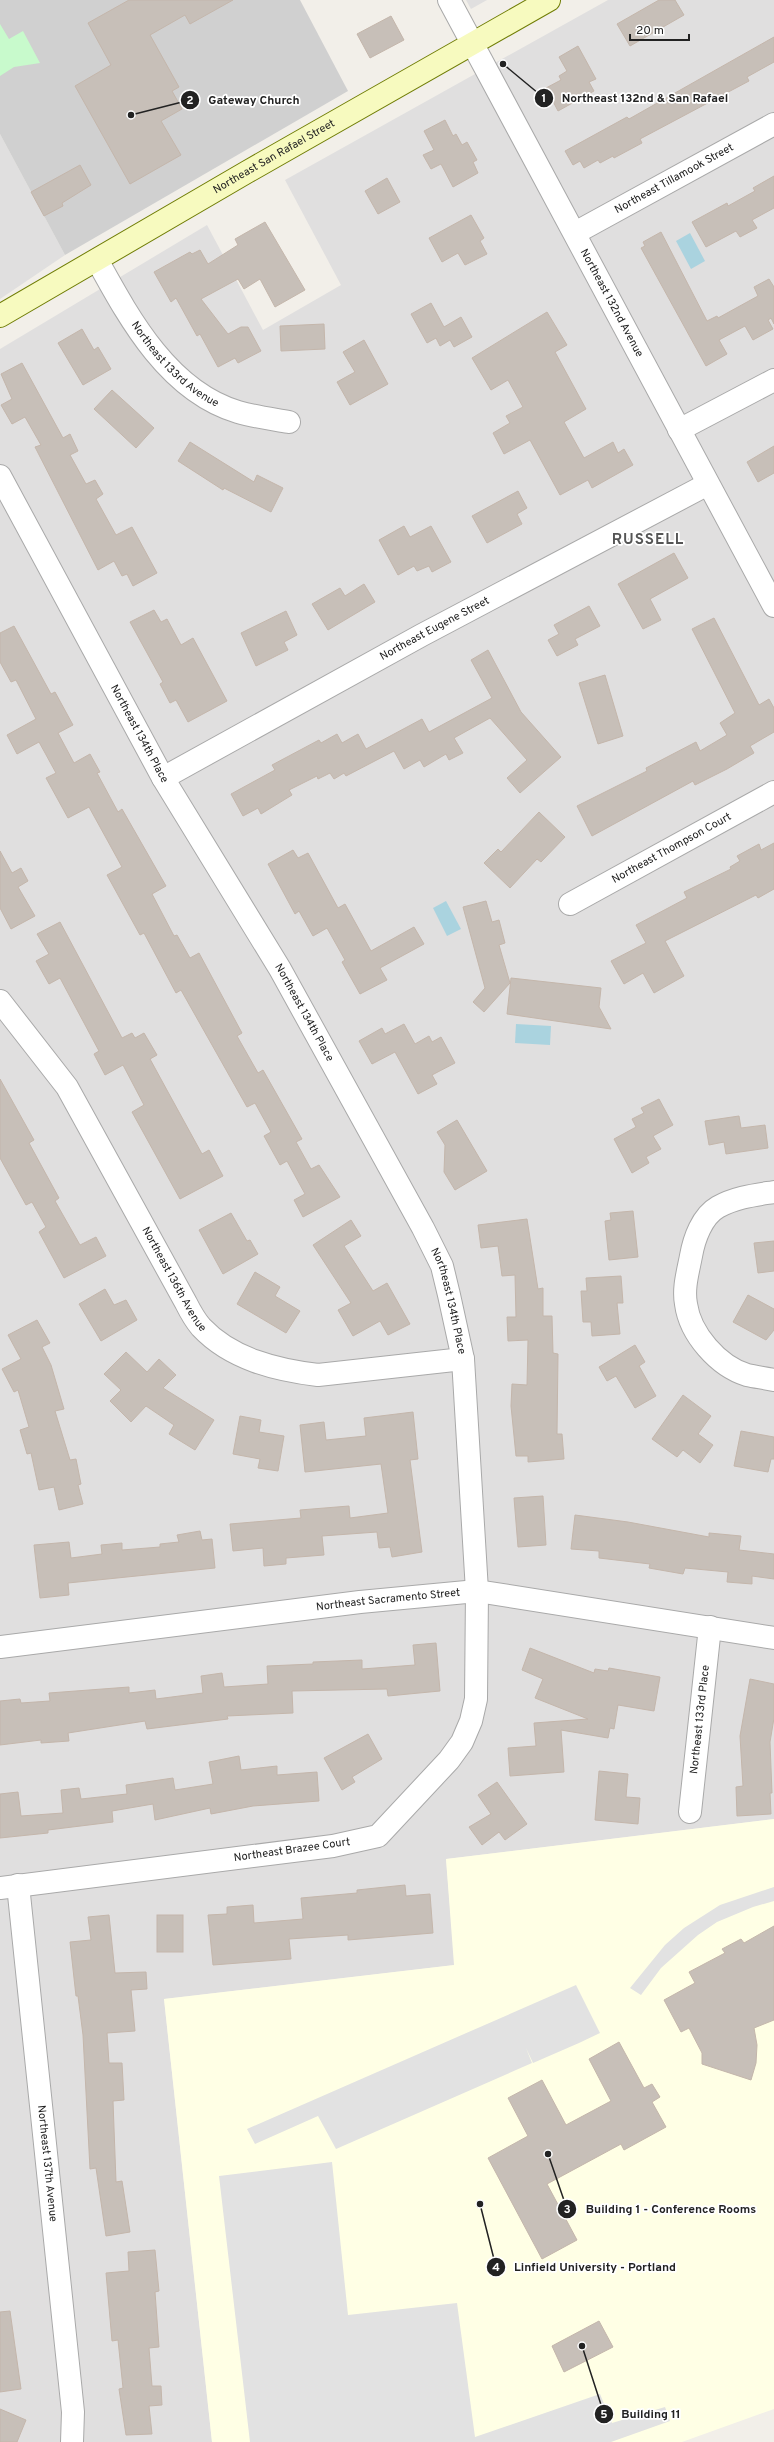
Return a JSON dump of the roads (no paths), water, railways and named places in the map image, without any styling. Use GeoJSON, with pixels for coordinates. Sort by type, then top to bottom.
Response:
{"type":"FeatureCollection","features":[{"type":"Feature","properties":{"kind":"street","name":"Northeast 132nd Avenue"},"geometry":{"type":"LineString","coordinates":[[449,0],[774,606]]}},
{"type":"Feature","properties":{"kind":"street","name":"Northeast San Rafael Street"},"geometry":{"type":"LineString","coordinates":[[0,316],[549,0]]}},
{"type":"Feature","properties":{"kind":"street","name":"Northeast Tillamook Street"},"geometry":{"type":"LineString","coordinates":[[575,233],[774,124]]}},
{"type":"Feature","properties":{"kind":"street","name":"Northeast 133rd Avenue"},"geometry":{"type":"LineString","coordinates":[[97,260],[125,310],[145,340],[177,374],[217,403],[238,412],[289,422]]}},
{"type":"Feature","properties":{"kind":"street"},"geometry":{"type":"LineString","coordinates":[[679,430],[774,380]]}},
{"type":"Feature","properties":{"kind":"street","name":"Northeast 134th Place"},"geometry":{"type":"LineString","coordinates":[[0,476],[163,778],[280,969],[423,1228],[442,1266],[463,1359],[477,1591]]}},
{"type":"Feature","properties":{"kind":"street","name":"Northeast Eugene Street"},"geometry":{"type":"LineString","coordinates":[[163,778],[422,635],[708,484]]}},
{"type":"Feature","properties":{"kind":"street","name":"Northeast Thompson Court"},"geometry":{"type":"LineString","coordinates":[[570,904],[774,792]]}},
{"type":"Feature","properties":{"kind":"street","name":"Northeast 136th Avenue"},"geometry":{"type":"LineString","coordinates":[[0,1000],[67,1087],[186,1303],[200,1326],[219,1343],[240,1355],[265,1365],[295,1373],[318,1375],[463,1359]]}},
{"type":"Feature","properties":{"kind":"street"},"geometry":{"type":"LineString","coordinates":[[774,1192],[738,1198],[717,1207],[704,1220],[693,1244],[685,1288],[688,1318],[696,1334],[724,1364],[746,1375],[774,1380]]}},
{"type":"Feature","properties":{"kind":"street","name":"Northeast Sacramento Street"},"geometry":{"type":"LineString","coordinates":[[0,1647],[360,1602],[477,1591],[774,1638]]}},
{"type":"Feature","properties":{"kind":"street","name":"Northeast Brazee Court"},"geometry":{"type":"LineString","coordinates":[[9,1886],[334,1846],[378,1836],[449,1760],[462,1742],[471,1721],[476,1698],[477,1591]]}},
{"type":"Feature","properties":{"kind":"street","name":"Northeast 133rd Place"},"geometry":{"type":"LineString","coordinates":[[690,1812],[710,1627]]}},
{"type":"Feature","properties":{"kind":"street","name":"Northeast 137th Avenue"},"geometry":{"type":"LineString","coordinates":[[9,1886],[73,2412],[72,2442]]}},
{"type":"Feature","properties":{"kind":"water"},"geometry":{"type":"Polygon","coordinates":[[[690,233],[705,261],[691,269],[676,241],[690,233]]]}},
{"type":"Feature","properties":{"kind":"water"},"geometry":{"type":"Polygon","coordinates":[[[446,901],[461,929],[447,936],[433,908],[446,901]]]}},
{"type":"Feature","properties":{"kind":"water"},"geometry":{"type":"Polygon","coordinates":[[[516,1024],[551,1026],[550,1045],[515,1043],[516,1024]]]}},
{"type":"Feature","properties":{"kind":"place","name":"Northeast 132nd & San Rafael"},"geometry":{"type":"Point","coordinates":[503,64]}},
{"type":"Feature","properties":{"kind":"place","name":"Gateway Church"},"geometry":{"type":"Point","coordinates":[131,115]}},
{"type":"Feature","properties":{"kind":"place","name":"Building 1 - Conference Rooms"},"geometry":{"type":"Point","coordinates":[548,2154]}},
{"type":"Feature","properties":{"kind":"place","name":"Linfield University - Portland"},"geometry":{"type":"Point","coordinates":[480,2204]}},
{"type":"Feature","properties":{"kind":"place","name":"Building 11"},"geometry":{"type":"Point","coordinates":[582,2346]}},
{"type":"Feature","properties":{"kind":"district","name":"RUSSELL"},"geometry":{"type":"Point","coordinates":[648,540]}}]}
